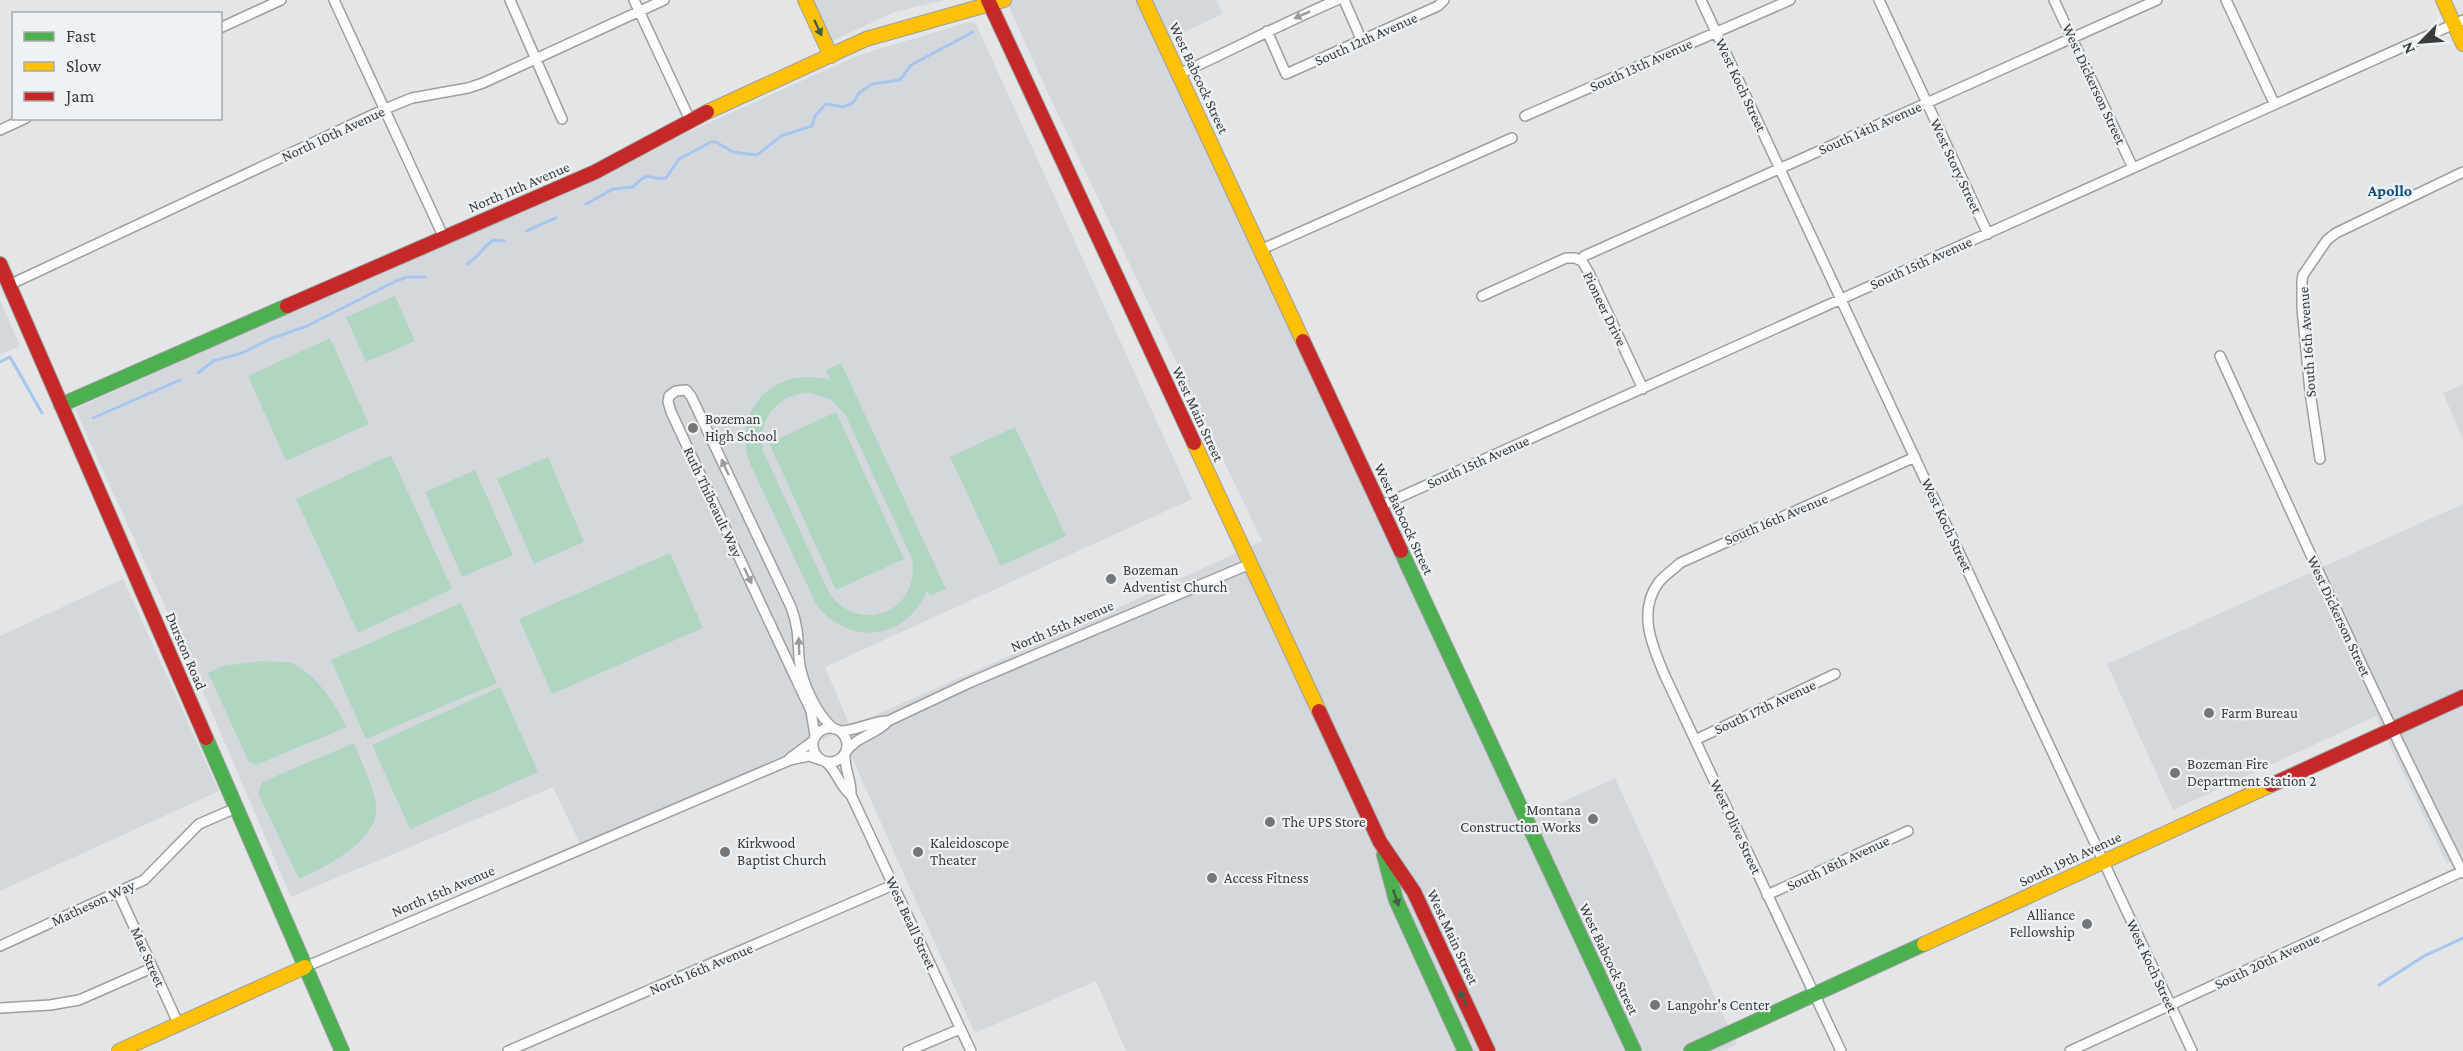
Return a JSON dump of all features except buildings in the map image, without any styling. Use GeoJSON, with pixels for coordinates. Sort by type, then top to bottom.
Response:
{"type":"FeatureCollection","features":[{"type":"Feature","properties":{"kind":"main road"},"geometry":{"type":"LineString","coordinates":[[805,0],[831,56]]}},
{"type":"Feature","properties":{"kind":"main road","name":"North 11th Avenue"},"geometry":{"type":"LineString","coordinates":[[61,405],[595,172],[690,120],[831,56],[892,31],[989,2],[1004,0]]}},
{"type":"Feature","properties":{"kind":"main road","name":"West Babcock Street"},"geometry":{"type":"LineString","coordinates":[[1144,0],[1634,1051]]}},
{"type":"Feature","properties":{"kind":"main road"},"geometry":{"type":"LineString","coordinates":[[2443,0],[2458,23],[2463,44]]}},
{"type":"Feature","properties":{"kind":"main road","name":"West Main Street"},"geometry":{"type":"LineString","coordinates":[[989,2],[1380,842],[1414,892],[1488,1051]]}},
{"type":"Feature","properties":{"kind":"main road","name":"Durston Road"},"geometry":{"type":"LineString","coordinates":[[0,264],[342,1051]]}},
{"type":"Feature","properties":{"kind":"main road","name":"South 19th Avenue"},"geometry":{"type":"LineString","coordinates":[[1691,1051],[1813,993],[2463,697]]}},
{"type":"Feature","properties":{"kind":"main road","name":"West Main Street"},"geometry":{"type":"LineString","coordinates":[[1380,842],[1396,900],[1465,1051]]}},
{"type":"Feature","properties":{"kind":"main road","name":"North 15th Avenue"},"geometry":{"type":"LineString","coordinates":[[119,1051],[305,967]]}},
{"type":"Feature","properties":{"kind":"street"},"geometry":{"type":"LineString","coordinates":[[222,27],[281,0]]}},
{"type":"Feature","properties":{"kind":"street"},"geometry":{"type":"LineString","coordinates":[[334,0],[444,238]]}},
{"type":"Feature","properties":{"kind":"street"},"geometry":{"type":"LineString","coordinates":[[510,0],[562,119]]}},
{"type":"Feature","properties":{"kind":"street"},"geometry":{"type":"LineString","coordinates":[[634,0],[690,120]]}},
{"type":"Feature","properties":{"kind":"street","name":"North 10th Avenue"},"geometry":{"type":"LineString","coordinates":[[9,285],[412,98],[468,88],[664,0]]}},
{"type":"Feature","properties":{"kind":"street"},"geometry":{"type":"LineString","coordinates":[[1179,74],[1337,0]]}},
{"type":"Feature","properties":{"kind":"street"},"geometry":{"type":"LineString","coordinates":[[1344,0],[1362,41]]}},
{"type":"Feature","properties":{"kind":"street","name":"West Koch Street"},"geometry":{"type":"LineString","coordinates":[[1701,0],[2192,1051]]}},
{"type":"Feature","properties":{"kind":"street","name":"South 13th Avenue"},"geometry":{"type":"LineString","coordinates":[[1525,116],[1790,0]]}},
{"type":"Feature","properties":{"kind":"street","name":"West Story Street"},"geometry":{"type":"LineString","coordinates":[[1879,0],[1988,234]]}},
{"type":"Feature","properties":{"kind":"street","name":"West Dickerson Street"},"geometry":{"type":"LineString","coordinates":[[2054,0],[2133,168]]}},
{"type":"Feature","properties":{"kind":"street","name":"South 14th Avenue"},"geometry":{"type":"LineString","coordinates":[[1584,256],[2157,0]]}},
{"type":"Feature","properties":{"kind":"street"},"geometry":{"type":"LineString","coordinates":[[2226,0],[2274,104]]}},
{"type":"Feature","properties":{"kind":"street","name":"South 12th Avenue"},"geometry":{"type":"LineString","coordinates":[[1267,31],[1286,74],[1362,41],[1439,2]]}},
{"type":"Feature","properties":{"kind":"street","name":"South 15th Avenue"},"geometry":{"type":"LineString","coordinates":[[1380,506],[2458,23]]}},
{"type":"Feature","properties":{"kind":"street"},"geometry":{"type":"LineString","coordinates":[[0,130],[22,120]]}},
{"type":"Feature","properties":{"kind":"street"},"geometry":{"type":"LineString","coordinates":[[1260,250],[1512,138]]}},
{"type":"Feature","properties":{"kind":"street","name":"South 16th Avenue"},"geometry":{"type":"LineString","coordinates":[[2320,459],[2310,392],[2303,318],[2303,275],[2327,240],[2336,233],[2463,172]]}},
{"type":"Feature","properties":{"kind":"street","name":"Pioneer Drive"},"geometry":{"type":"LineString","coordinates":[[1482,296],[1557,261],[1575,258],[1582,261],[1644,389]]}},
{"type":"Feature","properties":{"kind":"street","name":"West Dickerson Street"},"geometry":{"type":"LineString","coordinates":[[2220,356],[2392,730],[2463,872]]}},
{"type":"Feature","properties":{"kind":"street","name":"Ruth Thibeault Way"},"geometry":{"type":"LineString","coordinates":[[814,739],[811,711],[671,412],[669,396],[676,391],[686,390],[691,396],[786,597],[797,625],[802,672],[822,715],[837,730]]}},
{"type":"Feature","properties":{"kind":"street","name":"South 16th Avenue"},"geometry":{"type":"LineString","coordinates":[[1651,598],[1660,581],[1680,563],[1915,457]]}},
{"type":"Feature","properties":{"kind":"street","name":"North 15th Avenue"},"geometry":{"type":"LineString","coordinates":[[845,753],[854,741],[882,728],[888,721],[971,682],[1250,564]]}},
{"type":"Feature","properties":{"kind":"street","name":"West Olive Street"},"geometry":{"type":"LineString","coordinates":[[1651,598],[1647,620],[1653,647],[1840,1051]]}},
{"type":"Feature","properties":{"kind":"street","name":"South 17th Avenue"},"geometry":{"type":"LineString","coordinates":[[1695,740],[1835,675]]}},
{"type":"Feature","properties":{"kind":"street","name":"North 15th Avenue"},"geometry":{"type":"LineString","coordinates":[[837,730],[858,730],[880,721],[888,721]]}},
{"type":"Feature","properties":{"kind":"street"},"geometry":{"type":"LineString","coordinates":[[824,729],[837,730],[846,741],[845,753],[837,761],[823,761],[814,752],[814,739],[824,729]]}},
{"type":"Feature","properties":{"kind":"street","name":"North 15th Avenue"},"geometry":{"type":"LineString","coordinates":[[780,764],[814,739]]}},
{"type":"Feature","properties":{"kind":"street","name":"West Beall Street"},"geometry":{"type":"LineString","coordinates":[[845,753],[844,768],[852,788],[851,795]]}},
{"type":"Feature","properties":{"kind":"street","name":"North 15th Avenue"},"geometry":{"type":"LineString","coordinates":[[305,967],[780,764],[809,756],[823,761]]}},
{"type":"Feature","properties":{"kind":"street","name":"West Beall Street"},"geometry":{"type":"LineString","coordinates":[[823,761],[836,771],[845,791],[851,795],[971,1051]]}},
{"type":"Feature","properties":{"kind":"street","name":"Matheson Way"},"geometry":{"type":"LineString","coordinates":[[0,946],[144,880],[199,824],[236,808]]}},
{"type":"Feature","properties":{"kind":"street","name":"South 18th Avenue"},"geometry":{"type":"LineString","coordinates":[[1767,895],[1908,831]]}},
{"type":"Feature","properties":{"kind":"street","name":"South 20th Avenue"},"geometry":{"type":"LineString","coordinates":[[2070,1051],[2463,872]]}},
{"type":"Feature","properties":{"kind":"street","name":"North 16th Avenue"},"geometry":{"type":"LineString","coordinates":[[508,1051],[893,885]]}},
{"type":"Feature","properties":{"kind":"street","name":"Mae Street"},"geometry":{"type":"LineString","coordinates":[[118,892],[178,1023]]}},
{"type":"Feature","properties":{"kind":"street"},"geometry":{"type":"LineString","coordinates":[[0,1008],[58,1004],[79,1000],[152,968]]}},
{"type":"Feature","properties":{"kind":"street"},"geometry":{"type":"LineString","coordinates":[[908,1051],[960,1029]]}},
{"type":"Feature","properties":{"kind":"shaded area"},"geometry":{"type":"Polygon","coordinates":[[[805,0],[945,0],[894,12],[826,44],[805,0]]]}},
{"type":"Feature","properties":{"kind":"shaded area"},"geometry":{"type":"Polygon","coordinates":[[[1006,0],[1216,0],[1223,14],[1158,44],[1521,821],[1615,778],[1737,1045],[1723,1051],[1126,1051],[1096,981],[975,1033],[848,749],[850,727],[581,846],[553,787],[291,897],[192,666],[75,409],[859,55],[969,22],[976,24],[1192,499],[825,667],[850,726],[1102,615],[1262,541],[1046,89],[1006,0]]]}},
{"type":"Feature","properties":{"kind":"shaded area"},"geometry":{"type":"Polygon","coordinates":[[[0,300],[20,346],[0,355],[0,300]]]}},
{"type":"Feature","properties":{"kind":"shaded area"},"geometry":{"type":"Polygon","coordinates":[[[2463,384],[2463,439],[2443,393],[2463,384]]]}},
{"type":"Feature","properties":{"kind":"shaded area"},"geometry":{"type":"Polygon","coordinates":[[[2463,504],[2463,857],[2447,864],[2376,716],[2173,810],[2107,664],[2463,504]]]}},
{"type":"Feature","properties":{"kind":"shaded area"},"geometry":{"type":"Polygon","coordinates":[[[123,579],[219,791],[0,891],[0,636],[123,579]]]}},
{"type":"Feature","properties":{"kind":"green space"},"geometry":{"type":"Polygon","coordinates":[[[395,296],[415,341],[366,362],[346,317],[395,296]]]}},
{"type":"Feature","properties":{"kind":"green space"},"geometry":{"type":"Polygon","coordinates":[[[330,338],[369,424],[286,461],[248,376],[330,338]]]}},
{"type":"Feature","properties":{"kind":"green space"},"geometry":{"type":"Polygon","coordinates":[[[841,363],[946,589],[930,596],[927,591],[918,607],[906,620],[892,628],[877,632],[861,632],[846,628],[831,619],[817,606],[751,466],[746,446],[746,427],[752,410],[761,396],[791,379],[810,377],[830,380],[826,370],[841,363]],[[809,393],[787,398],[779,404],[766,419],[763,429],[763,451],[830,595],[843,607],[858,614],[873,615],[886,612],[898,604],[907,592],[912,577],[912,559],[845,414],[830,399],[809,393]]]}},
{"type":"Feature","properties":{"kind":"green space"},"geometry":{"type":"Polygon","coordinates":[[[836,412],[904,559],[836,590],[769,443],[836,412]]]}},
{"type":"Feature","properties":{"kind":"green space"},"geometry":{"type":"Polygon","coordinates":[[[1015,427],[1066,536],[1001,566],[950,457],[1015,427]]]}},
{"type":"Feature","properties":{"kind":"green space"},"geometry":{"type":"Polygon","coordinates":[[[391,455],[452,589],[358,633],[296,499],[391,455]]]}},
{"type":"Feature","properties":{"kind":"green space"},"geometry":{"type":"Polygon","coordinates":[[[548,457],[584,542],[534,564],[497,479],[548,457]]]}},
{"type":"Feature","properties":{"kind":"green space"},"geometry":{"type":"Polygon","coordinates":[[[475,470],[513,555],[462,577],[425,492],[475,470]]]}},
{"type":"Feature","properties":{"kind":"green space"},"geometry":{"type":"Polygon","coordinates":[[[670,553],[703,628],[552,694],[519,619],[670,553]]]}},
{"type":"Feature","properties":{"kind":"green space"},"geometry":{"type":"Polygon","coordinates":[[[461,603],[497,683],[366,739],[331,660],[461,603]]]}},
{"type":"Feature","properties":{"kind":"green space"},"geometry":{"type":"Polygon","coordinates":[[[262,661],[291,663],[309,674],[331,699],[347,727],[256,765],[249,762],[208,673],[223,666],[262,661]]]}},
{"type":"Feature","properties":{"kind":"green space"},"geometry":{"type":"Polygon","coordinates":[[[500,687],[538,772],[410,829],[372,745],[500,687]]]}},
{"type":"Feature","properties":{"kind":"green space"},"geometry":{"type":"Polygon","coordinates":[[[354,743],[372,789],[376,805],[375,818],[370,830],[349,851],[299,879],[258,793],[262,782],[354,743]]]}},
{"type":"Feature","properties":{"kind":"waterway"},"geometry":{"type":"LineString","coordinates":[[586,204],[613,189],[633,187],[649,176],[666,178],[679,159],[711,142],[716,142],[733,152],[757,155],[781,136],[812,126],[815,116],[826,104],[843,107],[853,103],[859,93],[872,84],[900,80],[911,65],[973,32]]}},
{"type":"Feature","properties":{"kind":"waterway"},"geometry":{"type":"LineString","coordinates":[[526,231],[556,218]]}},
{"type":"Feature","properties":{"kind":"waterway"},"geometry":{"type":"LineString","coordinates":[[467,264],[493,240],[504,241]]}},
{"type":"Feature","properties":{"kind":"waterway"},"geometry":{"type":"LineString","coordinates":[[198,373],[213,361],[242,353],[270,339],[307,326],[396,281],[407,277],[425,277]]}},
{"type":"Feature","properties":{"kind":"waterway"},"geometry":{"type":"LineString","coordinates":[[0,362],[10,357],[42,413]]}},
{"type":"Feature","properties":{"kind":"waterway"},"geometry":{"type":"LineString","coordinates":[[93,418],[180,380]]}},
{"type":"Feature","properties":{"kind":"waterway"},"geometry":{"type":"LineString","coordinates":[[2379,985],[2424,956],[2463,938]]}},
{"type":"Feature","properties":{"kind":"traffic: fast"},"geometry":{"type":"LineString","coordinates":[[61,405],[287,306]]}},
{"type":"Feature","properties":{"kind":"traffic: fast"},"geometry":{"type":"LineString","coordinates":[[1401,551],[1634,1051]]}},
{"type":"Feature","properties":{"kind":"traffic: fast"},"geometry":{"type":"LineString","coordinates":[[206,738],[342,1051]]}},
{"type":"Feature","properties":{"kind":"traffic: fast"},"geometry":{"type":"LineString","coordinates":[[1384,855],[1396,900],[1465,1051]]}},
{"type":"Feature","properties":{"kind":"traffic: fast"},"geometry":{"type":"LineString","coordinates":[[1691,1051],[1924,944]]}},
{"type":"Feature","properties":{"kind":"traffic: slow"},"geometry":{"type":"LineString","coordinates":[[805,0],[831,56]]}},
{"type":"Feature","properties":{"kind":"traffic: slow"},"geometry":{"type":"LineString","coordinates":[[707,112],[866,39],[1004,0]]}},
{"type":"Feature","properties":{"kind":"traffic: slow"},"geometry":{"type":"LineString","coordinates":[[1144,0],[1303,341]]}},
{"type":"Feature","properties":{"kind":"traffic: slow"},"geometry":{"type":"LineString","coordinates":[[2443,0],[2463,44]]}},
{"type":"Feature","properties":{"kind":"traffic: slow"},"geometry":{"type":"LineString","coordinates":[[1194,443],[1319,711]]}},
{"type":"Feature","properties":{"kind":"traffic: slow"},"geometry":{"type":"LineString","coordinates":[[1924,944],[2271,785]]}},
{"type":"Feature","properties":{"kind":"traffic: slow"},"geometry":{"type":"LineString","coordinates":[[119,1051],[305,967]]}},
{"type":"Feature","properties":{"kind":"traffic: jam"},"geometry":{"type":"LineString","coordinates":[[988,0],[1194,443]]}},
{"type":"Feature","properties":{"kind":"traffic: jam"},"geometry":{"type":"LineString","coordinates":[[287,306],[595,172],[707,112]]}},
{"type":"Feature","properties":{"kind":"traffic: jam"},"geometry":{"type":"LineString","coordinates":[[0,264],[206,738]]}},
{"type":"Feature","properties":{"kind":"traffic: jam"},"geometry":{"type":"LineString","coordinates":[[1303,341],[1401,551]]}},
{"type":"Feature","properties":{"kind":"traffic: jam"},"geometry":{"type":"LineString","coordinates":[[2271,785],[2463,697]]}},
{"type":"Feature","properties":{"kind":"traffic: jam"},"geometry":{"type":"LineString","coordinates":[[1319,711],[1380,842],[1414,892],[1488,1051]]}},
{"type":"Feature","properties":{"kind":"place","name":"Bozeman High School"},"geometry":{"type":"Point","coordinates":[693,428]}},
{"type":"Feature","properties":{"kind":"place","name":"Bozeman Adventist Church"},"geometry":{"type":"Point","coordinates":[1111,579]}},
{"type":"Feature","properties":{"kind":"place","name":"Farm Bureau"},"geometry":{"type":"Point","coordinates":[2209,713]}},
{"type":"Feature","properties":{"kind":"place","name":"Bozeman Fire Department Station 2"},"geometry":{"type":"Point","coordinates":[2175,773]}},
{"type":"Feature","properties":{"kind":"place","name":"Montana Construction Works"},"geometry":{"type":"Point","coordinates":[1593,819]}},
{"type":"Feature","properties":{"kind":"place","name":"The UPS Store"},"geometry":{"type":"Point","coordinates":[1270,822]}},
{"type":"Feature","properties":{"kind":"place","name":"Kirkwood Baptist Church"},"geometry":{"type":"Point","coordinates":[725,852]}},
{"type":"Feature","properties":{"kind":"place","name":"Kaleidoscope Theater"},"geometry":{"type":"Point","coordinates":[918,852]}},
{"type":"Feature","properties":{"kind":"place","name":"Access Fitness"},"geometry":{"type":"Point","coordinates":[1212,878]}},
{"type":"Feature","properties":{"kind":"place","name":"Alliance Fellowship"},"geometry":{"type":"Point","coordinates":[2087,924]}},
{"type":"Feature","properties":{"kind":"place","name":"Langohr's Center"},"geometry":{"type":"Point","coordinates":[1655,1005]}},
{"type":"Feature","properties":{"kind":"district","name":"Apollo"},"geometry":{"type":"Point","coordinates":[2390,190]}}]}
